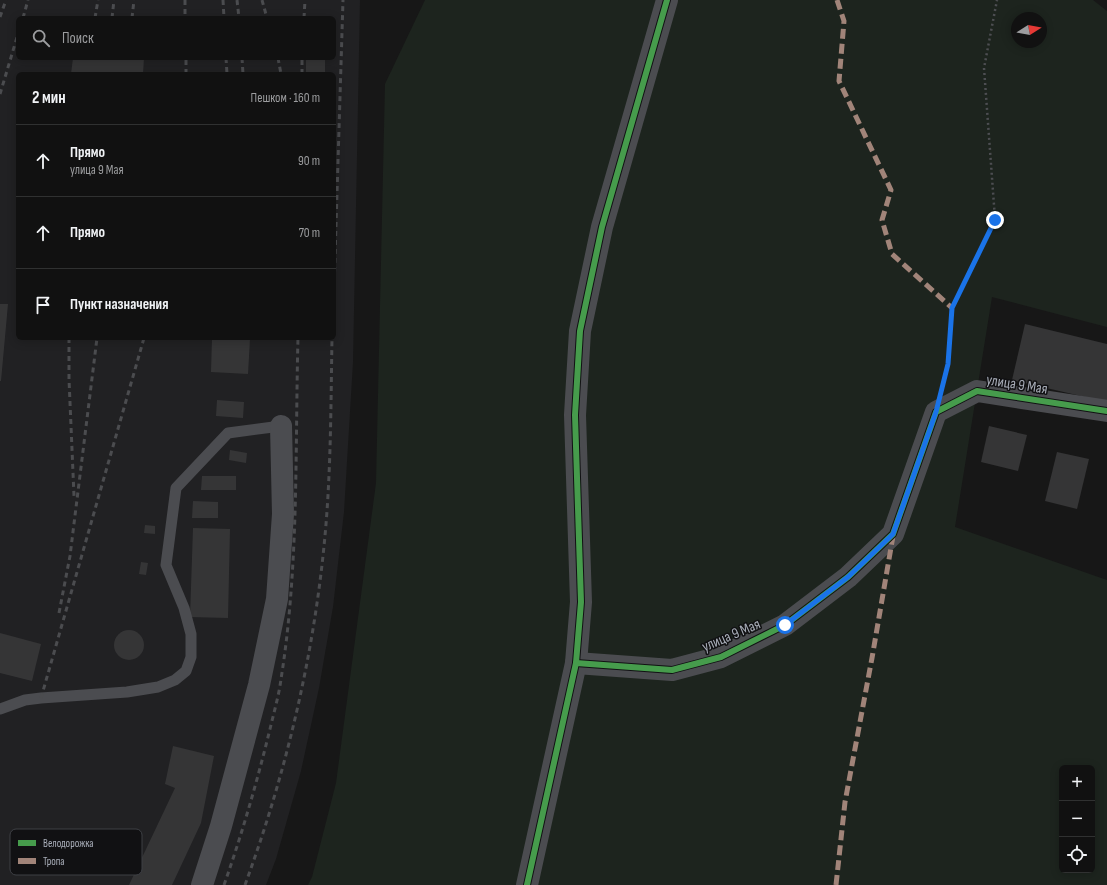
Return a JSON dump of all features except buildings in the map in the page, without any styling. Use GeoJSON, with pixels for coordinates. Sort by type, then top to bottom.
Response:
{"type":"FeatureCollection","features":[{"type":"Feature","properties":{"kind":"street"},"geometry":{"type":"LineString","coordinates":[[527,885],[576,663],[581,602],[575,415],[580,331],[602,227],[667,0]]}},
{"type":"Feature","properties":{"kind":"street","name":"улица 9 Мая"},"geometry":{"type":"LineString","coordinates":[[576,663],[672,670],[721,657],[785,625],[848,577],[893,534],[936,412],[978,391],[1107,411]]}},
{"type":"Feature","properties":{"kind":"street"},"geometry":{"type":"LineString","coordinates":[[202,885],[221,826],[259,684],[278,599],[283,514],[281,426]]}},
{"type":"Feature","properties":{"kind":"lane"},"geometry":{"type":"LineString","coordinates":[[0,709],[25,700],[127,692],[158,687],[175,680],[186,672],[191,657],[191,634],[184,608],[166,565],[176,488],[228,433],[281,426]]}},
{"type":"Feature","properties":{"kind":"path"},"geometry":{"type":"LineString","coordinates":[[936,412],[948,364],[952,308],[995,220],[984,68],[997,0]]}},
{"type":"Feature","properties":{"kind":"shaded area"},"geometry":{"type":"Polygon","coordinates":[[[0,0],[360,0],[353,362],[344,512],[333,607],[319,688],[301,771],[276,859],[266,885],[0,885],[0,0]]]}},
{"type":"Feature","properties":{"kind":"shaded area"},"geometry":{"type":"Polygon","coordinates":[[[425,0],[1093,0],[1107,11],[1107,327],[992,297],[955,527],[1107,580],[1107,885],[308,885],[312,877],[336,783],[376,483],[385,84],[425,0]]]}},
{"type":"Feature","properties":{"kind":"railway"},"geometry":{"type":"LineString","coordinates":[[0,17],[6,0]]}},
{"type":"Feature","properties":{"kind":"railway"},"geometry":{"type":"LineString","coordinates":[[24,16],[28,0]]}},
{"type":"Feature","properties":{"kind":"railway"},"geometry":{"type":"LineString","coordinates":[[95,16],[98,0]]}},
{"type":"Feature","properties":{"kind":"railway"},"geometry":{"type":"LineString","coordinates":[[112,16],[114,0]]}},
{"type":"Feature","properties":{"kind":"railway"},"geometry":{"type":"LineString","coordinates":[[132,16],[134,0]]}},
{"type":"Feature","properties":{"kind":"railway"},"geometry":{"type":"LineString","coordinates":[[185,0],[185,16]]}},
{"type":"Feature","properties":{"kind":"railway"},"geometry":{"type":"LineString","coordinates":[[223,0],[224,16]]}},
{"type":"Feature","properties":{"kind":"railway"},"geometry":{"type":"LineString","coordinates":[[237,0],[239,16]]}},
{"type":"Feature","properties":{"kind":"railway"},"geometry":{"type":"LineString","coordinates":[[262,0],[266,16]]}},
{"type":"Feature","properties":{"kind":"railway"},"geometry":{"type":"LineString","coordinates":[[304,16],[305,0]]}},
{"type":"Feature","properties":{"kind":"railway"},"geometry":{"type":"LineString","coordinates":[[336,226],[343,0]]}},
{"type":"Feature","properties":{"kind":"railway"},"geometry":{"type":"LineString","coordinates":[[0,94],[16,41]]}},
{"type":"Feature","properties":{"kind":"railway"},"geometry":{"type":"LineString","coordinates":[[186,60],[186,72]]}},
{"type":"Feature","properties":{"kind":"railway"},"geometry":{"type":"LineString","coordinates":[[226,60],[227,72]]}},
{"type":"Feature","properties":{"kind":"railway"},"geometry":{"type":"LineString","coordinates":[[242,60],[243,72]]}},
{"type":"Feature","properties":{"kind":"railway"},"geometry":{"type":"LineString","coordinates":[[278,60],[281,72]]}},
{"type":"Feature","properties":{"kind":"railway"},"geometry":{"type":"LineString","coordinates":[[302,60],[302,72]]}},
{"type":"Feature","properties":{"kind":"railway"},"geometry":{"type":"LineString","coordinates":[[69,340],[69,379],[74,496]]}},
{"type":"Feature","properties":{"kind":"railway"},"geometry":{"type":"LineString","coordinates":[[59,613],[70,556],[97,340]]}},
{"type":"Feature","properties":{"kind":"railway"},"geometry":{"type":"LineString","coordinates":[[41,698],[143,340]]}},
{"type":"Feature","properties":{"kind":"railway"},"geometry":{"type":"LineString","coordinates":[[224,885],[243,827],[265,749],[279,691],[287,637],[291,594],[295,509],[298,340]]}},
{"type":"Feature","properties":{"kind":"railway"},"geometry":{"type":"LineString","coordinates":[[245,885],[261,840],[288,747],[309,654],[317,606],[327,511],[331,424],[332,340]]}},
{"type":"Feature","properties":{"kind":"marked path"},"geometry":{"type":"LineString","coordinates":[[837,0],[844,21],[839,81],[891,190],[882,220],[892,254],[952,308]]}},
{"type":"Feature","properties":{"kind":"marked path"},"geometry":{"type":"LineString","coordinates":[[836,885],[845,802],[893,536]]}},
{"type":"Feature","properties":{"kind":"cycle path"},"geometry":{"type":"LineString","coordinates":[[527,885],[576,663],[581,602],[575,415],[580,331],[602,227],[667,0]]}},
{"type":"Feature","properties":{"kind":"cycle path"},"geometry":{"type":"LineString","coordinates":[[576,663],[672,670],[721,657],[785,625],[848,577],[893,534],[936,412],[977,391],[1107,411]]}},
{"type":"Feature","properties":{"kind":"route"},"geometry":{"type":"LineString","coordinates":[[785,625],[848,577],[893,534],[936,412],[948,364],[952,308],[995,220]]}}]}
